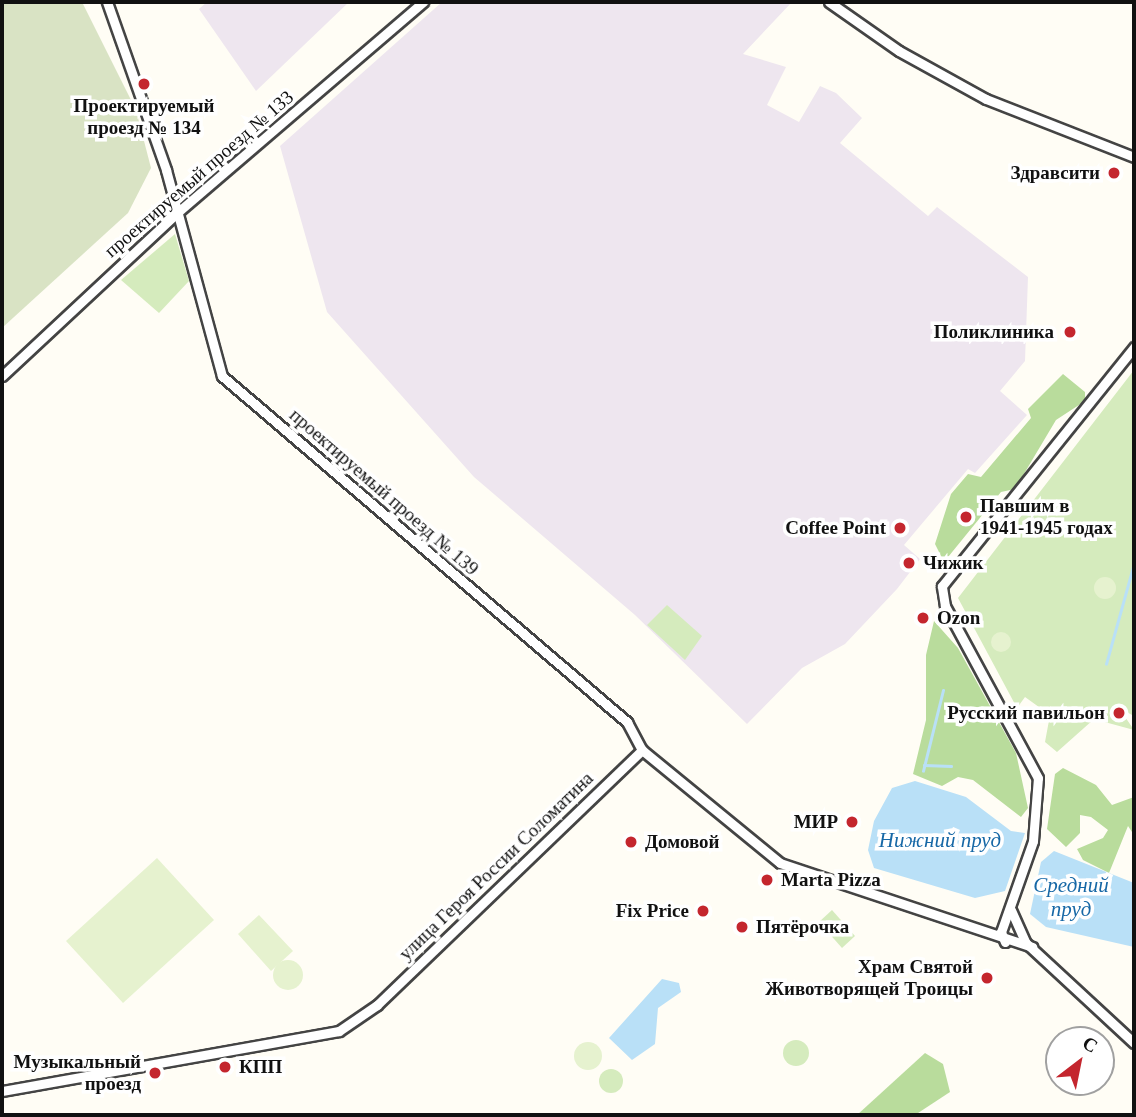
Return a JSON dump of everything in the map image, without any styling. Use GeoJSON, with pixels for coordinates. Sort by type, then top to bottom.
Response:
{"type":"FeatureCollection","features":[{"type":"Feature","properties":{"kind":"street"},"geometry":{"type":"LineString","coordinates":[[107,2],[178,212]]}},
{"type":"Feature","properties":{"kind":"street","name":"проектируемый проезд № 133"},"geometry":{"type":"LineString","coordinates":[[2,376],[178,212],[423,2]]}},
{"type":"Feature","properties":{"kind":"street"},"geometry":{"type":"LineString","coordinates":[[829,2],[917,62],[986,99],[1134,157]]}},
{"type":"Feature","properties":{"kind":"street","name":"проектируемый проезд № 139"},"geometry":{"type":"LineString","coordinates":[[178,212],[222,376],[627,722],[642,750]]}},
{"type":"Feature","properties":{"kind":"street"},"geometry":{"type":"LineString","coordinates":[[1002,931],[1033,841],[1038,778],[944,606],[943,586],[1134,347]]}},
{"type":"Feature","properties":{"kind":"street"},"geometry":{"type":"LineString","coordinates":[[642,750],[762,854],[975,932],[1032,947]]}},
{"type":"Feature","properties":{"kind":"street","name":"улица Героя России Соломатина"},"geometry":{"type":"LineString","coordinates":[[2,1091],[339,1031],[377,1006],[642,750]]}},
{"type":"Feature","properties":{"kind":"street"},"geometry":{"type":"LineString","coordinates":[[1012,905],[1017,929],[1032,947],[1132,1038]]}},
{"type":"Feature","properties":{"kind":"street"},"geometry":{"type":"LineString","coordinates":[[975,932],[1017,929]]}},
{"type":"Feature","properties":{"kind":"street"},"geometry":{"type":"LineString","coordinates":[[1009,943],[1017,929]]}},
{"type":"Feature","properties":{"kind":"street"},"geometry":{"type":"LineString","coordinates":[[1002,931],[1009,943]]}},
{"type":"Feature","properties":{"kind":"shaded area"},"geometry":{"type":"Polygon","coordinates":[[[207,2],[349,2],[256,91],[199,9],[207,2]]]}},
{"type":"Feature","properties":{"kind":"shaded area"},"geometry":{"type":"Polygon","coordinates":[[[442,2],[792,2],[743,54],[786,67],[767,105],[799,122],[820,86],[836,93],[862,118],[840,143],[928,216],[937,207],[1028,277],[1025,361],[1000,391],[1027,415],[975,473],[968,469],[904,545],[920,559],[897,589],[845,644],[802,668],[747,724],[635,615],[474,477],[327,312],[280,146],[442,2]]]}},
{"type":"Feature","properties":{"kind":"green space"},"geometry":{"type":"Polygon","coordinates":[[[2,2],[82,2],[136,110],[151,168],[128,213],[2,328],[2,2]]]}},
{"type":"Feature","properties":{"kind":"green space"},"geometry":{"type":"Polygon","coordinates":[[[175,234],[189,281],[159,313],[121,280],[175,234]]]}},
{"type":"Feature","properties":{"kind":"green space"},"geometry":{"type":"Polygon","coordinates":[[[1134,370],[1134,716],[1119,708],[1134,730],[1101,721],[1102,712],[1057,752],[1045,742],[1050,715],[1025,697],[1017,708],[958,598],[1134,370]]]}},
{"type":"Feature","properties":{"kind":"green space"},"geometry":{"type":"Polygon","coordinates":[[[1063,374],[1085,392],[1085,401],[1056,420],[1015,489],[1001,492],[944,562],[935,544],[951,494],[968,474],[981,477],[1031,418],[1028,409],[1063,374]]]}},
{"type":"Feature","properties":{"kind":"green space"},"geometry":{"type":"Polygon","coordinates":[[[1105,577],[1115,584],[1116,588],[1109,598],[1105,599],[1095,592],[1094,588],[1101,578],[1105,577]]]}},
{"type":"Feature","properties":{"kind":"green space"},"geometry":{"type":"Polygon","coordinates":[[[667,605],[702,636],[685,660],[647,625],[667,605]]]}},
{"type":"Feature","properties":{"kind":"green space"},"geometry":{"type":"Polygon","coordinates":[[[934,621],[958,648],[1016,753],[1028,808],[1021,817],[973,780],[958,777],[942,786],[913,774],[926,720],[926,655],[934,621]]]}},
{"type":"Feature","properties":{"kind":"green space"},"geometry":{"type":"Polygon","coordinates":[[[997,632],[1005,632],[1011,642],[1005,652],[997,652],[991,646],[991,638],[997,632]]]}},
{"type":"Feature","properties":{"kind":"green space"},"geometry":{"type":"Polygon","coordinates":[[[1063,768],[1096,785],[1112,805],[1134,797],[1134,835],[1128,826],[1109,873],[1083,860],[1077,849],[1103,838],[1108,830],[1091,817],[1080,815],[1080,833],[1066,847],[1047,829],[1055,774],[1063,768]]]}},
{"type":"Feature","properties":{"kind":"green space"},"geometry":{"type":"Polygon","coordinates":[[[157,858],[214,920],[123,1003],[66,941],[157,858]]]}},
{"type":"Feature","properties":{"kind":"green space"},"geometry":{"type":"Polygon","coordinates":[[[832,910],[855,936],[842,948],[819,922],[832,910]]]}},
{"type":"Feature","properties":{"kind":"green space"},"geometry":{"type":"Polygon","coordinates":[[[259,915],[293,951],[271,971],[238,934],[259,915]]]}},
{"type":"Feature","properties":{"kind":"green space"},"geometry":{"type":"Polygon","coordinates":[[[288,960],[294,961],[302,969],[302,981],[294,989],[288,990],[282,989],[274,981],[273,975],[274,969],[282,961],[288,960]]]}},
{"type":"Feature","properties":{"kind":"green space"},"geometry":{"type":"Polygon","coordinates":[[[796,1040],[805,1044],[809,1053],[805,1062],[796,1066],[787,1062],[783,1053],[787,1044],[796,1040]]]}},
{"type":"Feature","properties":{"kind":"green space"},"geometry":{"type":"Polygon","coordinates":[[[588,1042],[598,1046],[602,1056],[598,1066],[588,1070],[578,1066],[574,1056],[578,1046],[588,1042]]]}},
{"type":"Feature","properties":{"kind":"green space"},"geometry":{"type":"Polygon","coordinates":[[[925,1053],[943,1064],[950,1092],[915,1115],[857,1115],[925,1053]]]}},
{"type":"Feature","properties":{"kind":"green space"},"geometry":{"type":"Polygon","coordinates":[[[611,1069],[620,1072],[623,1081],[620,1090],[611,1093],[602,1090],[599,1081],[602,1072],[611,1069]]]}},
{"type":"Feature","properties":{"kind":"water","name":"Нижний пруд"},"geometry":{"type":"Polygon","coordinates":[[[915,781],[966,797],[1011,831],[1025,833],[1005,891],[975,898],[874,868],[868,850],[874,821],[892,788],[915,781]]]}},
{"type":"Feature","properties":{"kind":"water","name":"Средний пруд"},"geometry":{"type":"Polygon","coordinates":[[[1054,851],[1134,883],[1134,947],[1046,927],[1030,914],[1041,862],[1054,851]]]}},
{"type":"Feature","properties":{"kind":"water"},"geometry":{"type":"Polygon","coordinates":[[[662,979],[679,983],[681,992],[658,1008],[655,1044],[632,1060],[609,1038],[662,979]]]}},
{"type":"Feature","properties":{"kind":"waterway"},"geometry":{"type":"LineString","coordinates":[[1106,664],[1134,563]]}},
{"type":"Feature","properties":{"kind":"waterway"},"geometry":{"type":"LineString","coordinates":[[923,771],[943,690]]}},
{"type":"Feature","properties":{"kind":"waterway"},"geometry":{"type":"LineString","coordinates":[[924,765],[951,766]]}},
{"type":"Feature","properties":{"kind":"place","name":"Проектируемый проезд № 134"},"geometry":{"type":"Point","coordinates":[144,84]}},
{"type":"Feature","properties":{"kind":"place","name":"Здравсити"},"geometry":{"type":"Point","coordinates":[1114,173]}},
{"type":"Feature","properties":{"kind":"place","name":"Поликлиника"},"geometry":{"type":"Point","coordinates":[1070,332]}},
{"type":"Feature","properties":{"kind":"place","name":"Павшим в 1941-1945 годах"},"geometry":{"type":"Point","coordinates":[966,517]}},
{"type":"Feature","properties":{"kind":"place","name":"Coffee Point"},"geometry":{"type":"Point","coordinates":[900,528]}},
{"type":"Feature","properties":{"kind":"place","name":"Чижик"},"geometry":{"type":"Point","coordinates":[909,563]}},
{"type":"Feature","properties":{"kind":"place","name":"Ozon"},"geometry":{"type":"Point","coordinates":[923,618]}},
{"type":"Feature","properties":{"kind":"place","name":"Русский павильон"},"geometry":{"type":"Point","coordinates":[1119,713]}},
{"type":"Feature","properties":{"kind":"place","name":"МИР"},"geometry":{"type":"Point","coordinates":[852,822]}},
{"type":"Feature","properties":{"kind":"place","name":"Домовой"},"geometry":{"type":"Point","coordinates":[631,842]}},
{"type":"Feature","properties":{"kind":"place","name":"Marta Pizza"},"geometry":{"type":"Point","coordinates":[767,880]}},
{"type":"Feature","properties":{"kind":"place","name":"Fix Price"},"geometry":{"type":"Point","coordinates":[703,911]}},
{"type":"Feature","properties":{"kind":"place","name":"Пятёрочка"},"geometry":{"type":"Point","coordinates":[742,927]}},
{"type":"Feature","properties":{"kind":"place","name":"Храм Святой Животворящей Троицы"},"geometry":{"type":"Point","coordinates":[987,978]}},
{"type":"Feature","properties":{"kind":"place","name":"КПП"},"geometry":{"type":"Point","coordinates":[225,1067]}},
{"type":"Feature","properties":{"kind":"place","name":"Музыкальный проезд"},"geometry":{"type":"Point","coordinates":[155,1073]}}]}
